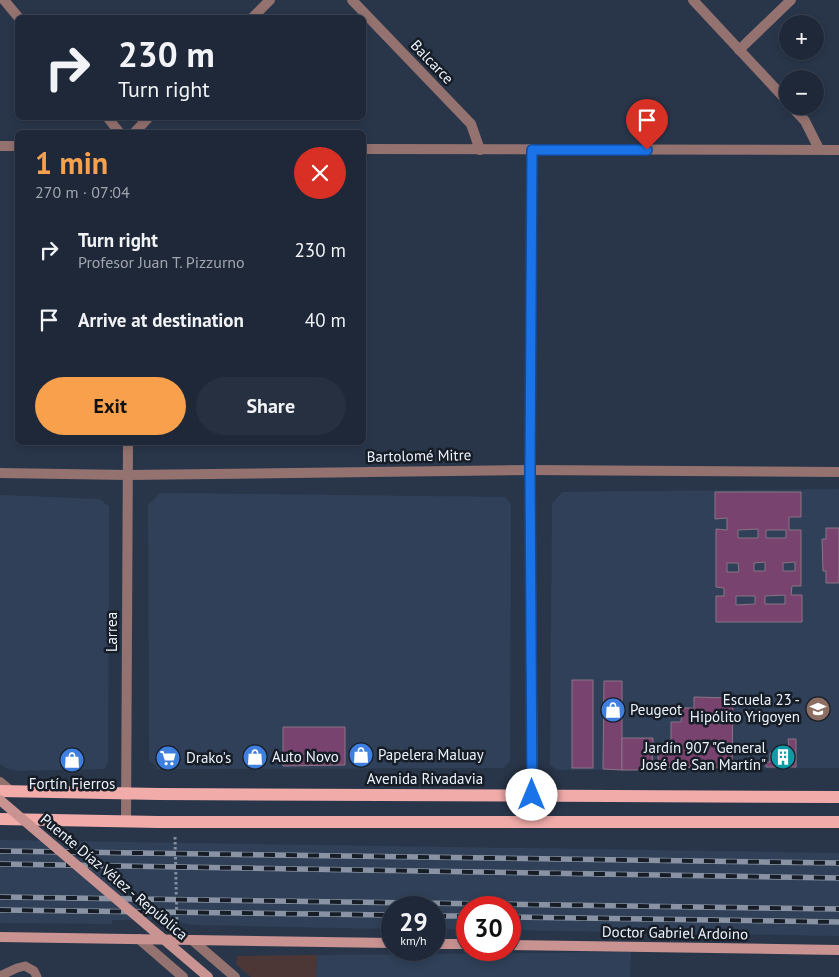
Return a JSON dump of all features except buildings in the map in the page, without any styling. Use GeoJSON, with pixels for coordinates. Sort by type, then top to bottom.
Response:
{"type":"FeatureCollection","features":[{"type":"Feature","properties":{"kind":"main road","name":"Avenida Rivadavia"},"geometry":{"type":"LineString","coordinates":[[6,792],[839,797]]}},
{"type":"Feature","properties":{"kind":"main road","name":"Puente Díaz Vélez - República"},"geometry":{"type":"LineString","coordinates":[[0,800],[208,977]]}},
{"type":"Feature","properties":{"kind":"main road"},"geometry":{"type":"LineString","coordinates":[[0,819],[126,821],[839,822]]}},
{"type":"Feature","properties":{"kind":"main road"},"geometry":{"type":"LineString","coordinates":[[0,937],[381,943]]}},
{"type":"Feature","properties":{"kind":"main road","name":"Doctor Gabriel Ardoino"},"geometry":{"type":"LineString","coordinates":[[521,945],[839,950]]}},
{"type":"Feature","properties":{"kind":"street"},"geometry":{"type":"LineString","coordinates":[[4,0],[16,15]]}},
{"type":"Feature","properties":{"kind":"street"},"geometry":{"type":"LineString","coordinates":[[255,15],[270,0]]}},
{"type":"Feature","properties":{"kind":"street","name":"Balcarce"},"geometry":{"type":"LineString","coordinates":[[352,0],[471,124],[480,150]]}},
{"type":"Feature","properties":{"kind":"street"},"geometry":{"type":"LineString","coordinates":[[693,0],[779,92]]}},
{"type":"Feature","properties":{"kind":"street"},"geometry":{"type":"LineString","coordinates":[[739,50],[791,0]]}},
{"type":"Feature","properties":{"kind":"street"},"geometry":{"type":"LineString","coordinates":[[800,115],[805,120],[819,149]]}},
{"type":"Feature","properties":{"kind":"street"},"geometry":{"type":"LineString","coordinates":[[110,120],[117,130]]}},
{"type":"Feature","properties":{"kind":"street"},"geometry":{"type":"LineString","coordinates":[[138,130],[146,120]]}},
{"type":"Feature","properties":{"kind":"street"},"geometry":{"type":"LineString","coordinates":[[0,146],[15,146]]}},
{"type":"Feature","properties":{"kind":"street"},"geometry":{"type":"LineString","coordinates":[[366,149],[839,150]]}},
{"type":"Feature","properties":{"kind":"street"},"geometry":{"type":"LineString","coordinates":[[532,150],[530,470],[532,795]]}},
{"type":"Feature","properties":{"kind":"street","name":"Larrea"},"geometry":{"type":"LineString","coordinates":[[126,821],[128,445]]}},
{"type":"Feature","properties":{"kind":"street","name":"Bartolomé Mitre"},"geometry":{"type":"LineString","coordinates":[[0,473],[128,475],[530,470],[839,472]]}},
{"type":"Feature","properties":{"kind":"street"},"geometry":{"type":"LineString","coordinates":[[0,782],[6,792]]}},
{"type":"Feature","properties":{"kind":"street"},"geometry":{"type":"LineString","coordinates":[[139,939],[183,977]]}},
{"type":"Feature","properties":{"kind":"street"},"geometry":{"type":"LineString","coordinates":[[192,940],[235,977]]}},
{"type":"Feature","properties":{"kind":"lane"},"geometry":{"type":"LineString","coordinates":[[0,976],[25,966],[34,971],[37,977]]}},
{"type":"Feature","properties":{"kind":"path"},"geometry":{"type":"LineString","coordinates":[[167,837],[175,837],[178,941]]}},
{"type":"Feature","properties":{"kind":"shaded area"},"geometry":{"type":"Polygon","coordinates":[[[839,489],[839,768],[557,770],[550,765],[552,504],[562,492],[839,489]]]}},
{"type":"Feature","properties":{"kind":"shaded area"},"geometry":{"type":"Polygon","coordinates":[[[161,493],[505,497],[511,504],[510,761],[504,768],[158,769],[149,759],[148,505],[161,493]]]}},
{"type":"Feature","properties":{"kind":"shaded area"},"geometry":{"type":"Polygon","coordinates":[[[0,495],[99,499],[109,506],[108,762],[104,769],[17,771],[0,764],[0,495]]]}},
{"type":"Feature","properties":{"kind":"shaded area"},"geometry":{"type":"Polygon","coordinates":[[[0,840],[839,853],[839,936],[521,930],[521,896],[456,896],[456,930],[446,929],[446,896],[381,896],[381,929],[194,925],[166,920],[112,920],[112,924],[0,923],[0,840]]]}},
{"type":"Feature","properties":{"kind":"shaded area"},"geometry":{"type":"Polygon","coordinates":[[[631,952],[630,977],[316,977],[317,955],[381,954],[381,961],[446,961],[446,954],[456,954],[456,961],[521,961],[521,953],[631,952]]]}},
{"type":"Feature","properties":{"kind":"shaded area"},"geometry":{"type":"Polygon","coordinates":[[[317,955],[316,977],[251,977],[236,964],[237,956],[317,955]]]}},
{"type":"Feature","properties":{"kind":"railway"},"geometry":{"type":"LineString","coordinates":[[0,851],[839,863]]}},
{"type":"Feature","properties":{"kind":"railway"},"geometry":{"type":"LineString","coordinates":[[0,864],[839,878]]}},
{"type":"Feature","properties":{"kind":"railway"},"geometry":{"type":"LineString","coordinates":[[0,897],[839,909]]}},
{"type":"Feature","properties":{"kind":"railway"},"geometry":{"type":"LineString","coordinates":[[0,910],[381,915]]}},
{"type":"Feature","properties":{"kind":"railway"},"geometry":{"type":"LineString","coordinates":[[446,916],[456,916]]}},
{"type":"Feature","properties":{"kind":"railway"},"geometry":{"type":"LineString","coordinates":[[521,917],[839,922]]}},
{"type":"Feature","properties":{"kind":"place","name":"Escuela 23 - Hipólito Yrigoyen"},"geometry":{"type":"Point","coordinates":[818,709]}},
{"type":"Feature","properties":{"kind":"place","name":"Peugeot"},"geometry":{"type":"Point","coordinates":[613,710]}},
{"type":"Feature","properties":{"kind":"place","name":"Papelera Maluay"},"geometry":{"type":"Point","coordinates":[361,755]}},
{"type":"Feature","properties":{"kind":"place","name":"Auto Novo"},"geometry":{"type":"Point","coordinates":[255,757]}},
{"type":"Feature","properties":{"kind":"place","name":"Jardín 907 \"General José de San Martín\""},"geometry":{"type":"Point","coordinates":[783,757]}},
{"type":"Feature","properties":{"kind":"place","name":"Drako's"},"geometry":{"type":"Point","coordinates":[168,758]}},
{"type":"Feature","properties":{"kind":"place","name":"Fortín Fierros"},"geometry":{"type":"Point","coordinates":[72,760]}},
{"type":"Feature","properties":{"kind":"route"},"geometry":{"type":"LineString","coordinates":[[532,795],[530,470],[532,150],[647,150]]}}]}
